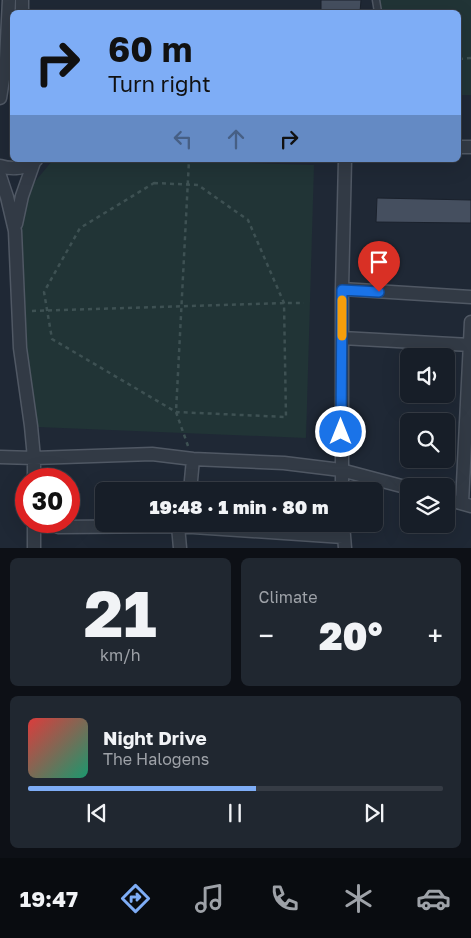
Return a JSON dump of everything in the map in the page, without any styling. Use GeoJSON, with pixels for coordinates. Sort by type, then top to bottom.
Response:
{"type":"FeatureCollection","features":[{"type":"Feature","properties":{"kind":"street"},"geometry":{"type":"LineString","coordinates":[[0,99],[6,60],[9,0]]}},
{"type":"Feature","properties":{"kind":"street"},"geometry":{"type":"LineString","coordinates":[[0,166],[8,169],[21,168],[33,162]]}},
{"type":"Feature","properties":{"kind":"street"},"geometry":{"type":"LineString","coordinates":[[15,231],[22,196],[35,162]]}},
{"type":"Feature","properties":{"kind":"street"},"geometry":{"type":"LineString","coordinates":[[342,482],[342,290],[345,162]]}},
{"type":"Feature","properties":{"kind":"street"},"geometry":{"type":"LineString","coordinates":[[0,176],[15,231],[20,348],[31,426],[34,468]]}},
{"type":"Feature","properties":{"kind":"street"},"geometry":{"type":"LineString","coordinates":[[342,290],[471,298]]}},
{"type":"Feature","properties":{"kind":"street"},"geometry":{"type":"LineString","coordinates":[[467,504],[471,322]]}},
{"type":"Feature","properties":{"kind":"street"},"geometry":{"type":"LineString","coordinates":[[342,338],[470,346]]}},
{"type":"Feature","properties":{"kind":"street"},"geometry":{"type":"LineString","coordinates":[[0,457],[34,458],[152,454],[193,459],[284,463],[341,470],[400,486]]}},
{"type":"Feature","properties":{"kind":"street"},"geometry":{"type":"LineString","coordinates":[[191,482],[193,459]]}},
{"type":"Feature","properties":{"kind":"street"},"geometry":{"type":"LineString","coordinates":[[80,527],[95,526]]}},
{"type":"Feature","properties":{"kind":"street"},"geometry":{"type":"LineString","coordinates":[[179,532],[180,548]]}},
{"type":"Feature","properties":{"kind":"street"},"geometry":{"type":"LineString","coordinates":[[284,532],[344,536]]}},
{"type":"Feature","properties":{"kind":"street"},"geometry":{"type":"LineString","coordinates":[[34,533],[34,548]]}},
{"type":"Feature","properties":{"kind":"path"},"geometry":{"type":"LineString","coordinates":[[189,162],[176,412],[193,459]]}},
{"type":"Feature","properties":{"kind":"path"},"geometry":{"type":"LineString","coordinates":[[154,183],[188,185],[198,185],[248,220],[284,303],[286,417],[176,412],[52,339],[44,292],[80,228],[154,183]]}},
{"type":"Feature","properties":{"kind":"path"},"geometry":{"type":"LineString","coordinates":[[18,312],[304,303]]}},
{"type":"Feature","properties":{"kind":"shaded area"},"geometry":{"type":"Polygon","coordinates":[[[372,0],[471,0],[471,95],[461,95],[461,10],[374,10],[372,0]]]}},
{"type":"Feature","properties":{"kind":"shaded area"},"geometry":{"type":"Polygon","coordinates":[[[51,162],[214,162],[314,165],[306,438],[38,427],[21,353],[22,197],[51,162]]]}},
{"type":"Feature","properties":{"kind":"building"},"geometry":{"type":"Polygon","coordinates":[[[321,0],[361,0],[360,10],[321,10],[321,0]]]}},
{"type":"Feature","properties":{"kind":"building"},"geometry":{"type":"Polygon","coordinates":[[[377,198],[471,200],[471,223],[376,222],[377,198]]]}},
{"type":"Feature","properties":{"kind":"slow traffic"},"geometry":{"type":"LineString","coordinates":[[342,300],[342,336]]}},
{"type":"Feature","properties":{"kind":"route"},"geometry":{"type":"LineString","coordinates":[[341,432],[342,290],[379,292]]}}]}
